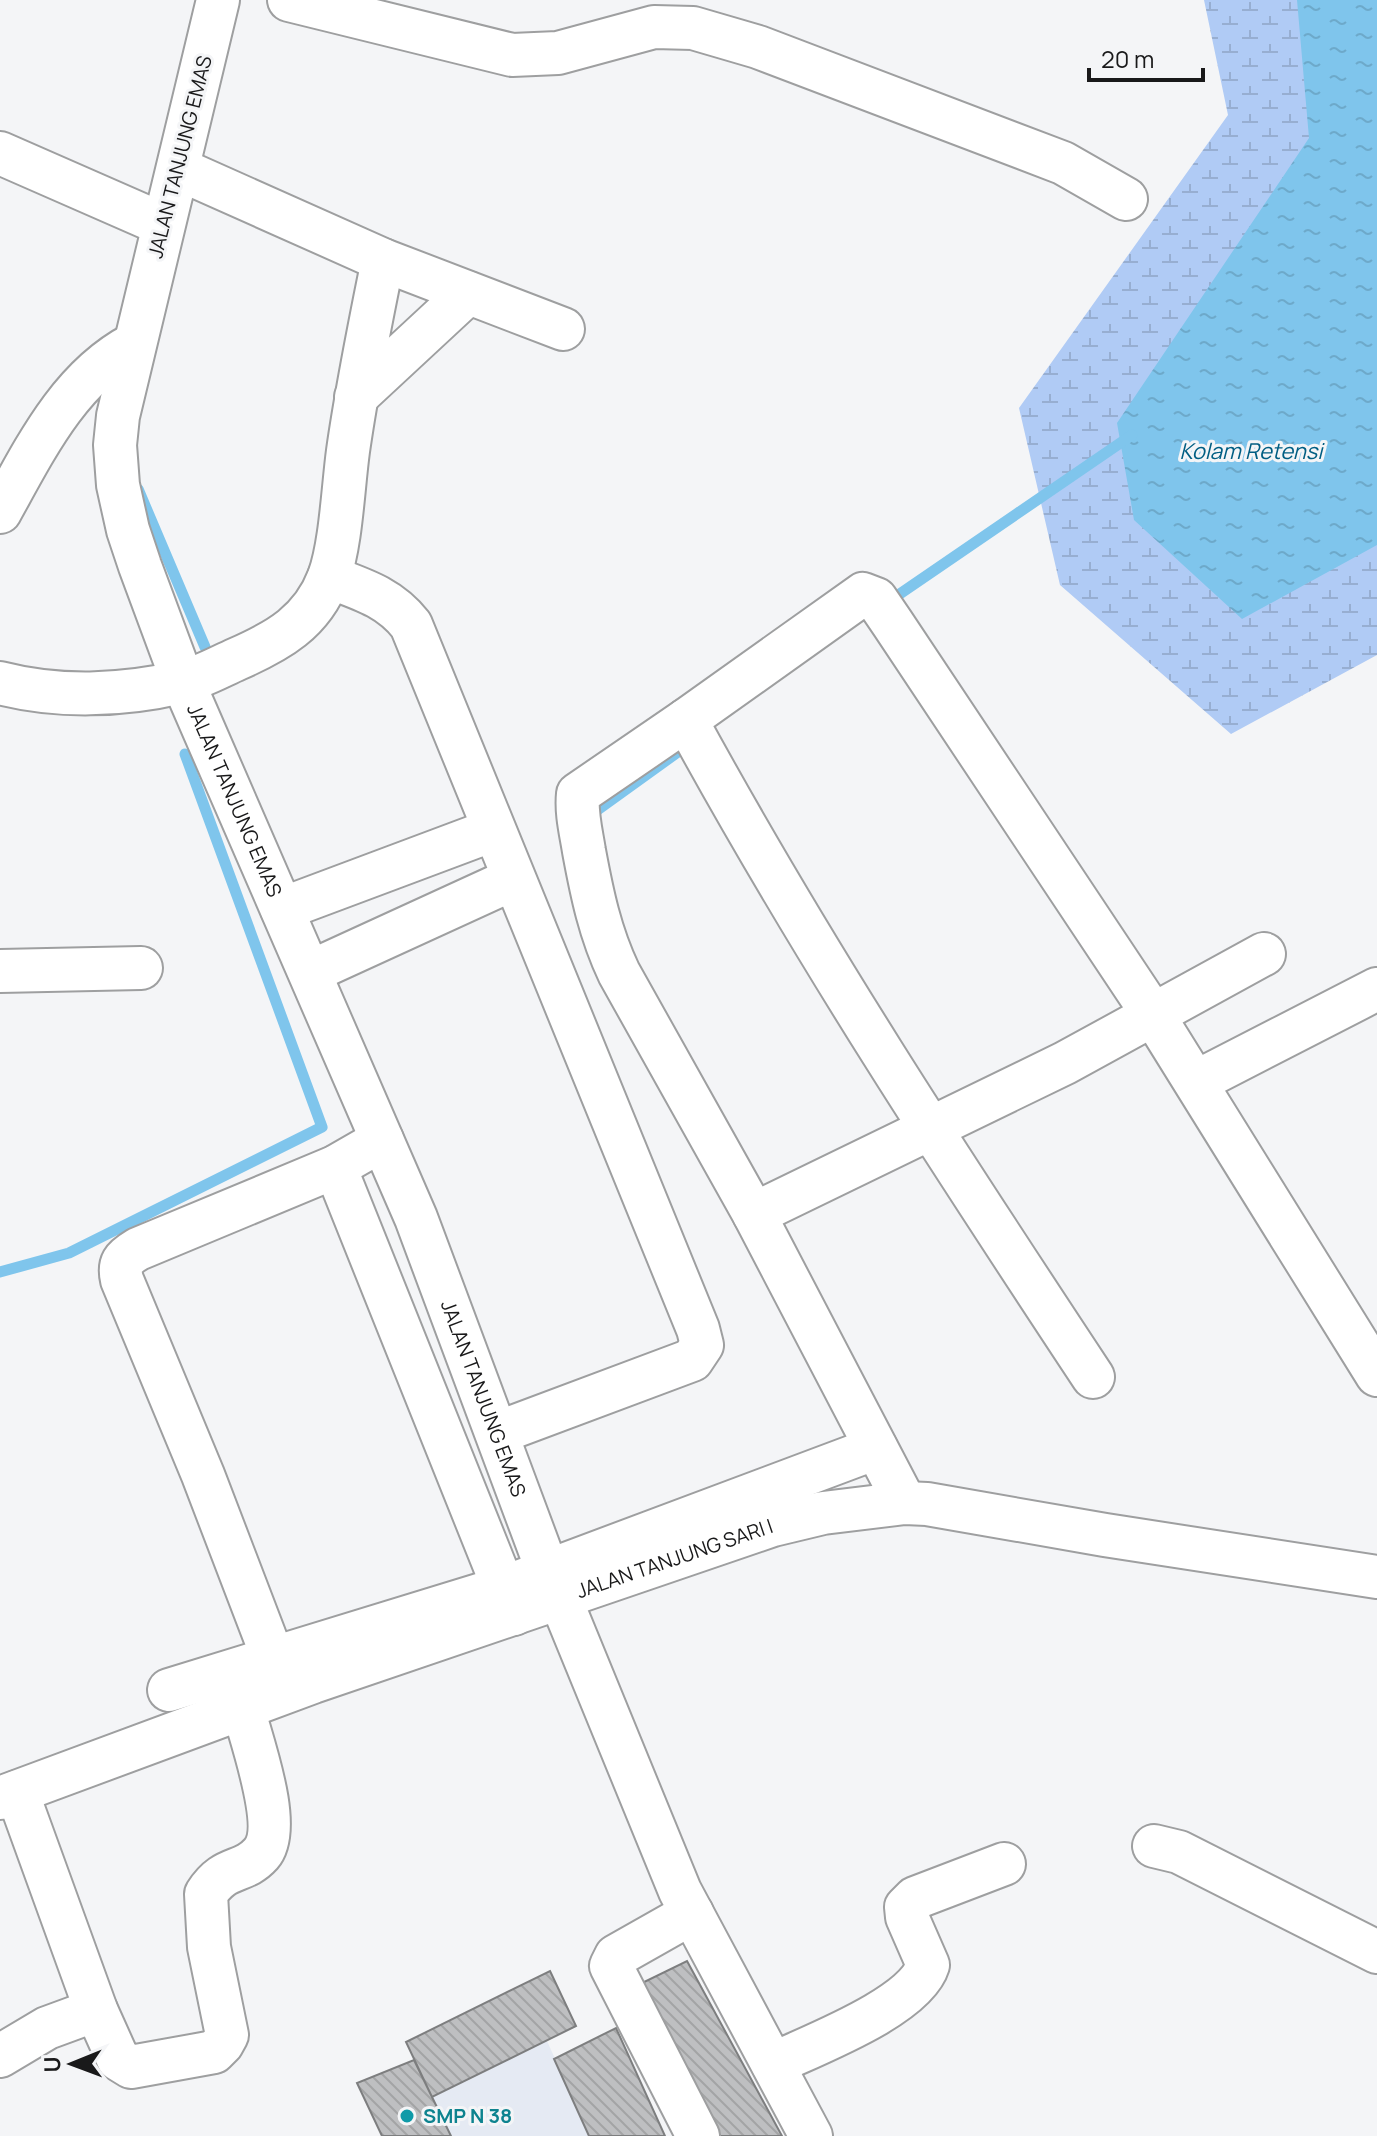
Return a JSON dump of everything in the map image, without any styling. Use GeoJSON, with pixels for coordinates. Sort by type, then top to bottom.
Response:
{"type":"FeatureCollection","features":[{"type":"Feature","properties":{"kind":"street","name":"JALAN TANJUNG EMAS"},"geometry":{"type":"LineString","coordinates":[[218,0],[118,416],[115,445],[118,485],[134,548],[183,682],[416,1218],[554,1585],[680,1891],[811,2136]]}},
{"type":"Feature","properties":{"kind":"street"},"geometry":{"type":"LineString","coordinates":[[289,0],[512,55],[558,53],[697,14],[758,47],[1063,163],[1126,199]]}},
{"type":"Feature","properties":{"kind":"street"},"geometry":{"type":"LineString","coordinates":[[0,153],[162,224]]}},
{"type":"Feature","properties":{"kind":"street"},"geometry":{"type":"LineString","coordinates":[[179,169],[383,260],[563,329]]}},
{"type":"Feature","properties":{"kind":"street"},"geometry":{"type":"LineString","coordinates":[[0,683],[49,693],[97,693],[183,682],[288,634],[314,605],[329,577],[356,397],[383,260]]}},
{"type":"Feature","properties":{"kind":"street"},"geometry":{"type":"LineString","coordinates":[[356,397],[468,293]]}},
{"type":"Feature","properties":{"kind":"street"},"geometry":{"type":"LineString","coordinates":[[0,512],[49,428],[87,377],[113,355],[134,344]]}},
{"type":"Feature","properties":{"kind":"street"},"geometry":{"type":"LineString","coordinates":[[329,577],[382,598],[398,609],[411,625],[702,1345],[692,1360],[497,1433]]}},
{"type":"Feature","properties":{"kind":"street"},"geometry":{"type":"LineString","coordinates":[[905,1503],[754,1214],[604,941],[580,826],[578,794],[582,789],[694,735],[858,597],[870,595],[885,611],[1152,1013],[1377,1375]]}},
{"type":"Feature","properties":{"kind":"street"},"geometry":{"type":"LineString","coordinates":[[694,735],[798,919],[1093,1377]]}},
{"type":"Feature","properties":{"kind":"street"},"geometry":{"type":"LineString","coordinates":[[296,940],[503,853]]}},
{"type":"Feature","properties":{"kind":"street"},"geometry":{"type":"LineString","coordinates":[[296,940],[503,853]]}},
{"type":"Feature","properties":{"kind":"street"},"geometry":{"type":"LineString","coordinates":[[754,1214],[1065,1063],[1264,954]]}},
{"type":"Feature","properties":{"kind":"street"},"geometry":{"type":"LineString","coordinates":[[0,971],[141,968]]}},
{"type":"Feature","properties":{"kind":"street"},"geometry":{"type":"LineString","coordinates":[[1196,1082],[1377,989]]}},
{"type":"Feature","properties":{"kind":"street"},"geometry":{"type":"LineString","coordinates":[[273,1658],[203,1475],[122,1280],[120,1264],[138,1249],[335,1167],[382,1140]]}},
{"type":"Feature","properties":{"kind":"street"},"geometry":{"type":"LineString","coordinates":[[169,1690],[273,1658],[509,1601],[335,1167]]}},
{"type":"Feature","properties":{"kind":"street"},"geometry":{"type":"LineString","coordinates":[[554,1585],[876,1448]]}},
{"type":"Feature","properties":{"kind":"street","name":"JALAN TANJUNG SARI I"},"geometry":{"type":"LineString","coordinates":[[9,1795],[243,1708],[554,1585],[823,1513],[905,1503],[953,1506],[1105,1535],[1377,1577]]}},
{"type":"Feature","properties":{"kind":"street"},"geometry":{"type":"LineString","coordinates":[[9,1795],[118,2059],[128,2066],[214,2052],[227,2035],[209,1947],[206,1894],[223,1873],[248,1865],[262,1853],[269,1840],[270,1817],[243,1708]]}},
{"type":"Feature","properties":{"kind":"street"},"geometry":{"type":"LineString","coordinates":[[1154,1846],[1179,1852],[1377,1952]]}},
{"type":"Feature","properties":{"kind":"street"},"geometry":{"type":"LineString","coordinates":[[773,2064],[880,2013],[915,1988],[925,1977],[928,1965],[907,1917],[906,1907],[915,1898],[1004,1864]]}},
{"type":"Feature","properties":{"kind":"street"},"geometry":{"type":"LineString","coordinates":[[692,1913],[616,1956],[611,1966],[698,2136]]}},
{"type":"Feature","properties":{"kind":"street"},"geometry":{"type":"LineString","coordinates":[[0,2056],[47,2028],[96,2010]]}},
{"type":"Feature","properties":{"kind":"shaded area"},"geometry":{"type":"Polygon","coordinates":[[[547,2041],[590,2136],[451,2136],[432,2097],[547,2041]]]}},
{"type":"Feature","properties":{"kind":"green space"},"geometry":{"type":"Polygon","coordinates":[[[1204,0],[1377,0],[1377,655],[1231,734],[1060,585],[1019,408],[1228,115],[1204,0]]]}},
{"type":"Feature","properties":{"kind":"water","name":"Kolam Retensi"},"geometry":{"type":"Polygon","coordinates":[[[1297,0],[1377,0],[1377,545],[1242,619],[1134,520],[1117,423],[1309,138],[1297,0]]]}},
{"type":"Feature","properties":{"kind":"building"},"geometry":{"type":"Polygon","coordinates":[[[687,1961],[782,2136],[719,2136],[638,1985],[687,1961]]]}},
{"type":"Feature","properties":{"kind":"building"},"geometry":{"type":"Polygon","coordinates":[[[550,1971],[576,2026],[432,2097],[406,2042],[550,1971]]]}},
{"type":"Feature","properties":{"kind":"building"},"geometry":{"type":"Polygon","coordinates":[[[616,2028],[665,2136],[589,2136],[554,2059],[616,2028]]]}},
{"type":"Feature","properties":{"kind":"building","name":"SMP N 38"},"geometry":{"type":"Polygon","coordinates":[[[414,2060],[451,2136],[382,2136],[357,2083],[414,2060]]]}},
{"type":"Feature","properties":{"kind":"waterway"},"geometry":{"type":"LineString","coordinates":[[888,602],[1132,435]]}},
{"type":"Feature","properties":{"kind":"waterway"},"geometry":{"type":"LineString","coordinates":[[138,489],[205,647]]}},
{"type":"Feature","properties":{"kind":"waterway"},"geometry":{"type":"LineString","coordinates":[[589,816],[689,744]]}},
{"type":"Feature","properties":{"kind":"waterway"},"geometry":{"type":"LineString","coordinates":[[0,1272],[69,1253],[322,1127],[185,754]]}},
{"type":"Feature","properties":{"kind":"place","name":"SMP N 38"},"geometry":{"type":"Point","coordinates":[407,2116]}}]}
